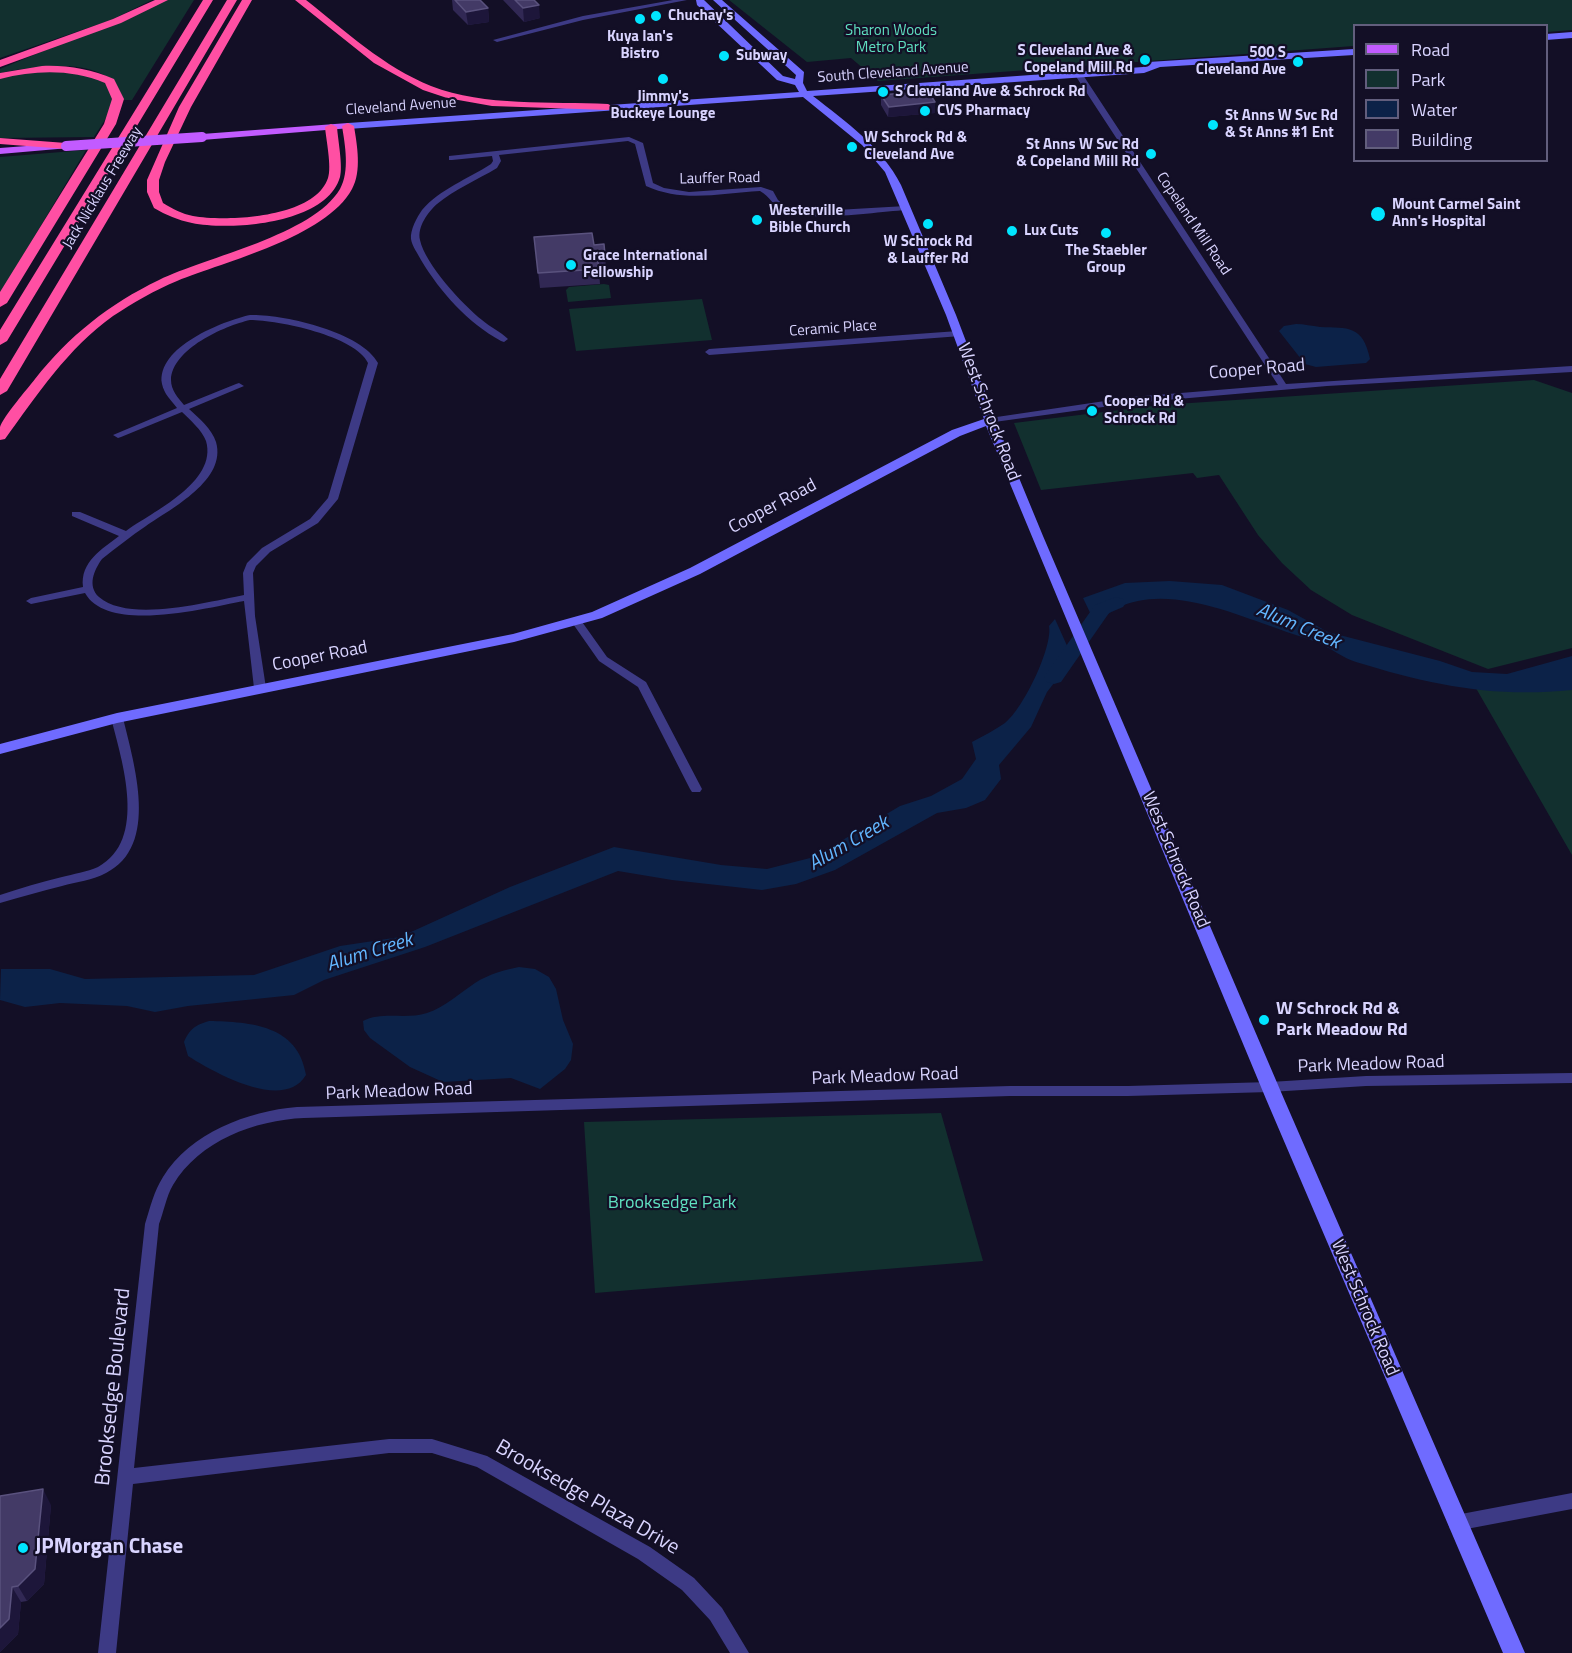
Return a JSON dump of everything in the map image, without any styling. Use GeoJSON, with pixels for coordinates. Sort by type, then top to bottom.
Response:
{"type":"FeatureCollection","features":[{"type":"Feature","properties":{"kind":"highway"},"geometry":{"type":"LineString","coordinates":[[0,64],[117,21],[163,0]]}},
{"type":"Feature","properties":{"kind":"highway","name":"Jack Nicklaus Freeway"},"geometry":{"type":"LineString","coordinates":[[0,341],[208,0]]}},
{"type":"Feature","properties":{"kind":"highway","name":"Jack Nicklaus Freeway"},"geometry":{"type":"LineString","coordinates":[[0,391],[231,0]]}},
{"type":"Feature","properties":{"kind":"highway"},"geometry":{"type":"LineString","coordinates":[[247,0],[185,107],[159,162],[153,180],[153,192],[158,206],[182,217],[216,222],[258,219],[300,209],[321,196],[333,183],[335,176],[331,127]]}},
{"type":"Feature","properties":{"kind":"highway"},"geometry":{"type":"LineString","coordinates":[[300,0],[394,71],[428,88],[487,101],[608,107]]}},
{"type":"Feature","properties":{"kind":"highway"},"geometry":{"type":"LineString","coordinates":[[0,76],[45,69],[92,74],[110,81],[118,99],[110,124],[0,303]]}},
{"type":"Feature","properties":{"kind":"highway"},"geometry":{"type":"LineString","coordinates":[[0,436],[60,356],[79,337],[107,315],[170,279],[290,232],[330,208],[345,191],[350,180],[348,126]]}},
{"type":"Feature","properties":{"kind":"highway"},"geometry":{"type":"LineString","coordinates":[[0,141],[66,146]]}},
{"type":"Feature","properties":{"kind":"main road"},"geometry":{"type":"LineString","coordinates":[[700,0],[700,3],[780,78],[798,83]]}},
{"type":"Feature","properties":{"kind":"main road","name":"West Schrock Road"},"geometry":{"type":"LineString","coordinates":[[717,0],[801,74],[798,83],[804,93],[864,143],[889,171],[958,334],[990,421],[1064,599],[1456,1523],[1514,1653]]}},
{"type":"Feature","properties":{"kind":"main road"},"geometry":{"type":"LineString","coordinates":[[1548,37],[1572,35]]}},
{"type":"Feature","properties":{"kind":"main road","name":"South Cleveland Avenue"},"geometry":{"type":"LineString","coordinates":[[804,93],[832,87],[1137,64],[1156,66],[1353,52]]}},
{"type":"Feature","properties":{"kind":"main road","name":"South Cleveland Avenue"},"geometry":{"type":"LineString","coordinates":[[804,93],[838,93],[1079,75],[1144,70],[1156,66]]}},
{"type":"Feature","properties":{"kind":"main road","name":"Cleveland Avenue"},"geometry":{"type":"LineString","coordinates":[[0,151],[804,93]]}},
{"type":"Feature","properties":{"kind":"main road","name":"Cooper Road"},"geometry":{"type":"LineString","coordinates":[[0,749],[117,718],[514,638],[576,621],[669,584],[956,433],[990,421]]}},
{"type":"Feature","properties":{"kind":"street"},"geometry":{"type":"LineString","coordinates":[[497,40],[583,18],[684,0]]}},
{"type":"Feature","properties":{"kind":"street","name":"Copeland Mill Road"},"geometry":{"type":"LineString","coordinates":[[1079,75],[1284,387]]}},
{"type":"Feature","properties":{"kind":"street","name":"Lauffer Road"},"geometry":{"type":"LineString","coordinates":[[452,158],[629,139],[639,143],[649,184],[659,190],[675,194],[761,189],[770,193],[774,202],[784,210],[801,214],[906,208]]}},
{"type":"Feature","properties":{"kind":"street"},"geometry":{"type":"LineString","coordinates":[[495,154],[497,161],[495,166],[453,188],[432,204],[415,230],[415,239],[445,288],[488,332],[504,339]]}},
{"type":"Feature","properties":{"kind":"street"},"geometry":{"type":"LineString","coordinates":[[249,597],[145,613],[127,613],[102,606],[94,601],[87,589],[88,573],[98,557],[196,485],[210,465],[212,455],[210,436],[168,391],[167,374],[176,358],[206,333],[235,320],[266,316],[291,320],[362,348],[370,356],[372,370],[333,499],[314,521],[266,550],[251,565],[247,582],[249,597],[260,688]]}},
{"type":"Feature","properties":{"kind":"street","name":"Ceramic Place"},"geometry":{"type":"LineString","coordinates":[[709,352],[958,334]]}},
{"type":"Feature","properties":{"kind":"street","name":"Cooper Road"},"geometry":{"type":"LineString","coordinates":[[990,421],[1132,400],[1284,387],[1572,369]]}},
{"type":"Feature","properties":{"kind":"street"},"geometry":{"type":"LineString","coordinates":[[118,435],[239,386]]}},
{"type":"Feature","properties":{"kind":"street"},"geometry":{"type":"LineString","coordinates":[[76,514],[127,535]]}},
{"type":"Feature","properties":{"kind":"street"},"geometry":{"type":"LineString","coordinates":[[31,601],[87,589]]}},
{"type":"Feature","properties":{"kind":"street"},"geometry":{"type":"LineString","coordinates":[[576,621],[603,659],[642,684],[696,789]]}},
{"type":"Feature","properties":{"kind":"street"},"geometry":{"type":"LineString","coordinates":[[0,899],[103,870],[123,852],[128,842],[134,785],[117,718]]}},
{"type":"Feature","properties":{"kind":"street","name":"Park Meadow Road"},"geometry":{"type":"LineString","coordinates":[[205,1143],[243,1124],[283,1114],[1010,1090],[1270,1087],[1366,1082],[1572,1078]]}},
{"type":"Feature","properties":{"kind":"street","name":"Brooksedge Boulevard"},"geometry":{"type":"LineString","coordinates":[[107,1653],[152,1224],[169,1180],[205,1143]]}},
{"type":"Feature","properties":{"kind":"street","name":"Brooksedge Plaza Drive"},"geometry":{"type":"LineString","coordinates":[[126,1476],[389,1446],[432,1446],[481,1461],[644,1553],[688,1584],[716,1614],[740,1653]]}},
{"type":"Feature","properties":{"kind":"street"},"geometry":{"type":"LineString","coordinates":[[1456,1523],[1572,1502]]}},
{"type":"Feature","properties":{"kind":"green space"},"geometry":{"type":"Polygon","coordinates":[[[0,0],[152,0],[111,20],[0,58],[0,0]]]}},
{"type":"Feature","properties":{"kind":"green space"},"geometry":{"type":"Polygon","coordinates":[[[166,0],[194,0],[132,100],[120,100],[115,85],[104,75],[88,69],[51,66],[0,73],[0,69],[166,0]]]}},
{"type":"Feature","properties":{"kind":"green space","name":"Sharon Woods Metro Park"},"geometry":{"type":"Polygon","coordinates":[[[729,0],[1572,0],[1572,30],[1548,32],[1548,24],[1353,24],[1353,46],[878,81],[851,58],[807,62],[729,0]]]}},
{"type":"Feature","properties":{"kind":"green space"},"geometry":{"type":"Polygon","coordinates":[[[40,70],[84,74],[104,83],[110,90],[113,103],[94,137],[0,138],[0,77],[40,70]]]}},
{"type":"Feature","properties":{"kind":"green space"},"geometry":{"type":"Polygon","coordinates":[[[86,150],[6,284],[0,294],[0,157],[86,150]]]}},
{"type":"Feature","properties":{"kind":"green space"},"geometry":{"type":"Polygon","coordinates":[[[609,285],[611,298],[568,302],[566,290],[569,287],[609,285]]]}},
{"type":"Feature","properties":{"kind":"green space"},"geometry":{"type":"Polygon","coordinates":[[[702,299],[712,340],[576,351],[569,309],[702,299]]]}},
{"type":"Feature","properties":{"kind":"green space"},"geometry":{"type":"Polygon","coordinates":[[[1534,380],[1572,393],[1572,648],[1488,669],[1352,615],[1311,590],[1282,563],[1258,535],[1219,475],[1197,478],[1193,473],[1041,490],[1014,423],[1161,405],[1534,380]]]}},
{"type":"Feature","properties":{"kind":"green space"},"geometry":{"type":"Polygon","coordinates":[[[1572,674],[1572,855],[1473,683],[1572,674]]]}},
{"type":"Feature","properties":{"kind":"green space","name":"Brooksedge Park"},"geometry":{"type":"Polygon","coordinates":[[[941,1113],[983,1261],[595,1293],[584,1122],[941,1113]]]}},
{"type":"Feature","properties":{"kind":"water"},"geometry":{"type":"Polygon","coordinates":[[[1296,324],[1353,331],[1363,340],[1370,359],[1366,363],[1316,367],[1305,364],[1279,331],[1284,326],[1296,324]]]}},
{"type":"Feature","properties":{"kind":"water"},"geometry":{"type":"Polygon","coordinates":[[[1170,581],[1222,585],[1288,610],[1328,632],[1440,661],[1472,672],[1507,674],[1572,656],[1572,690],[1489,691],[1436,683],[1351,660],[1319,643],[1218,608],[1176,600],[1136,601],[1117,608],[1096,625],[1083,598],[1125,583],[1170,581]]]}},
{"type":"Feature","properties":{"kind":"water"},"geometry":{"type":"Polygon","coordinates":[[[1055,619],[1073,659],[1047,692],[1031,727],[999,765],[1001,779],[985,800],[966,808],[937,813],[835,870],[796,884],[762,890],[672,880],[618,871],[425,947],[324,980],[294,995],[188,1006],[155,1012],[127,1006],[60,1003],[25,1007],[0,1000],[1,969],[50,969],[85,979],[254,975],[340,946],[400,937],[510,887],[614,847],[721,865],[767,869],[814,857],[900,806],[931,796],[962,779],[976,759],[972,742],[1005,723],[1028,692],[1042,662],[1049,636],[1049,626],[1055,619]]]}},
{"type":"Feature","properties":{"kind":"water"},"geometry":{"type":"Polygon","coordinates":[[[519,967],[535,969],[549,977],[556,989],[563,1020],[573,1044],[571,1060],[565,1069],[540,1089],[511,1078],[443,1082],[410,1067],[370,1038],[364,1030],[363,1021],[370,1018],[427,1013],[446,1004],[486,977],[519,967]]]}},
{"type":"Feature","properties":{"kind":"water"},"geometry":{"type":"Polygon","coordinates":[[[209,1021],[256,1025],[283,1036],[301,1058],[306,1075],[296,1086],[282,1090],[266,1090],[231,1079],[200,1063],[188,1056],[184,1042],[194,1028],[209,1021]]]}},
{"type":"Feature","properties":{"kind":"building"},"geometry":{"type":"Polygon","coordinates":[[[455,0],[480,0],[488,8],[466,12],[455,0]]]}},
{"type":"Feature","properties":{"kind":"building"},"geometry":{"type":"Polygon","coordinates":[[[515,0],[534,0],[539,5],[523,8],[515,0]]]}},
{"type":"Feature","properties":{"kind":"building"},"geometry":{"type":"Polygon","coordinates":[[[928,91],[935,102],[889,107],[881,95],[928,91]]]}},
{"type":"Feature","properties":{"kind":"building"},"geometry":{"type":"Polygon","coordinates":[[[592,233],[594,245],[604,244],[605,255],[597,256],[599,269],[538,273],[534,237],[592,233]]]}},
{"type":"Feature","properties":{"kind":"building","name":"JPMorgan Chase"},"geometry":{"type":"Polygon","coordinates":[[[43,1489],[35,1569],[18,1586],[12,1587],[9,1619],[0,1628],[0,1496],[43,1489]]]}},
{"type":"Feature","properties":{"kind":"waterway","name":"Alum Creek"},"geometry":{"type":"LineString","coordinates":[[1054,677],[1102,609],[1116,603]]}},
{"type":"Feature","properties":{"kind":"place","name":"Chuchay's"},"geometry":{"type":"Point","coordinates":[656,16]}},
{"type":"Feature","properties":{"kind":"place","name":"Kuya Ian's Bistro"},"geometry":{"type":"Point","coordinates":[640,19]}},
{"type":"Feature","properties":{"kind":"place","name":"Subway"},"geometry":{"type":"Point","coordinates":[724,56]}},
{"type":"Feature","properties":{"kind":"place","name":"S Cleveland Ave & Copeland Mill Rd"},"geometry":{"type":"Point","coordinates":[1145,60]}},
{"type":"Feature","properties":{"kind":"place","name":"500 S Cleveland Ave"},"geometry":{"type":"Point","coordinates":[1298,62]}},
{"type":"Feature","properties":{"kind":"place","name":"Jimmy's Buckeye Lounge"},"geometry":{"type":"Point","coordinates":[663,79]}},
{"type":"Feature","properties":{"kind":"place","name":"S Cleveland Ave & Schrock Rd"},"geometry":{"type":"Point","coordinates":[883,92]}},
{"type":"Feature","properties":{"kind":"place","name":"CVS Pharmacy"},"geometry":{"type":"Point","coordinates":[925,111]}},
{"type":"Feature","properties":{"kind":"place","name":"St Anns W Svc Rd & St Anns #1 Ent"},"geometry":{"type":"Point","coordinates":[1213,125]}},
{"type":"Feature","properties":{"kind":"place","name":"W Schrock Rd & Cleveland Ave"},"geometry":{"type":"Point","coordinates":[852,147]}},
{"type":"Feature","properties":{"kind":"place","name":"St Anns W Svc Rd & Copeland Mill Rd"},"geometry":{"type":"Point","coordinates":[1151,154]}},
{"type":"Feature","properties":{"kind":"place","name":"Mount Carmel Saint Ann's Hospital"},"geometry":{"type":"Point","coordinates":[1378,214]}},
{"type":"Feature","properties":{"kind":"place","name":"Westerville Bible Church"},"geometry":{"type":"Point","coordinates":[757,220]}},
{"type":"Feature","properties":{"kind":"place","name":"W Schrock Rd & Lauffer Rd"},"geometry":{"type":"Point","coordinates":[928,224]}},
{"type":"Feature","properties":{"kind":"place","name":"Lux Cuts"},"geometry":{"type":"Point","coordinates":[1012,231]}},
{"type":"Feature","properties":{"kind":"place","name":"The Staebler Group"},"geometry":{"type":"Point","coordinates":[1106,233]}},
{"type":"Feature","properties":{"kind":"place","name":"Grace International Fellowship"},"geometry":{"type":"Point","coordinates":[571,265]}},
{"type":"Feature","properties":{"kind":"place","name":"Cooper Rd & Schrock Rd"},"geometry":{"type":"Point","coordinates":[1092,411]}},
{"type":"Feature","properties":{"kind":"place","name":"W Schrock Rd & Park Meadow Rd"},"geometry":{"type":"Point","coordinates":[1264,1020]}},
{"type":"Feature","properties":{"kind":"place","name":"JPMorgan Chase"},"geometry":{"type":"Point","coordinates":[23,1548]}}]}
